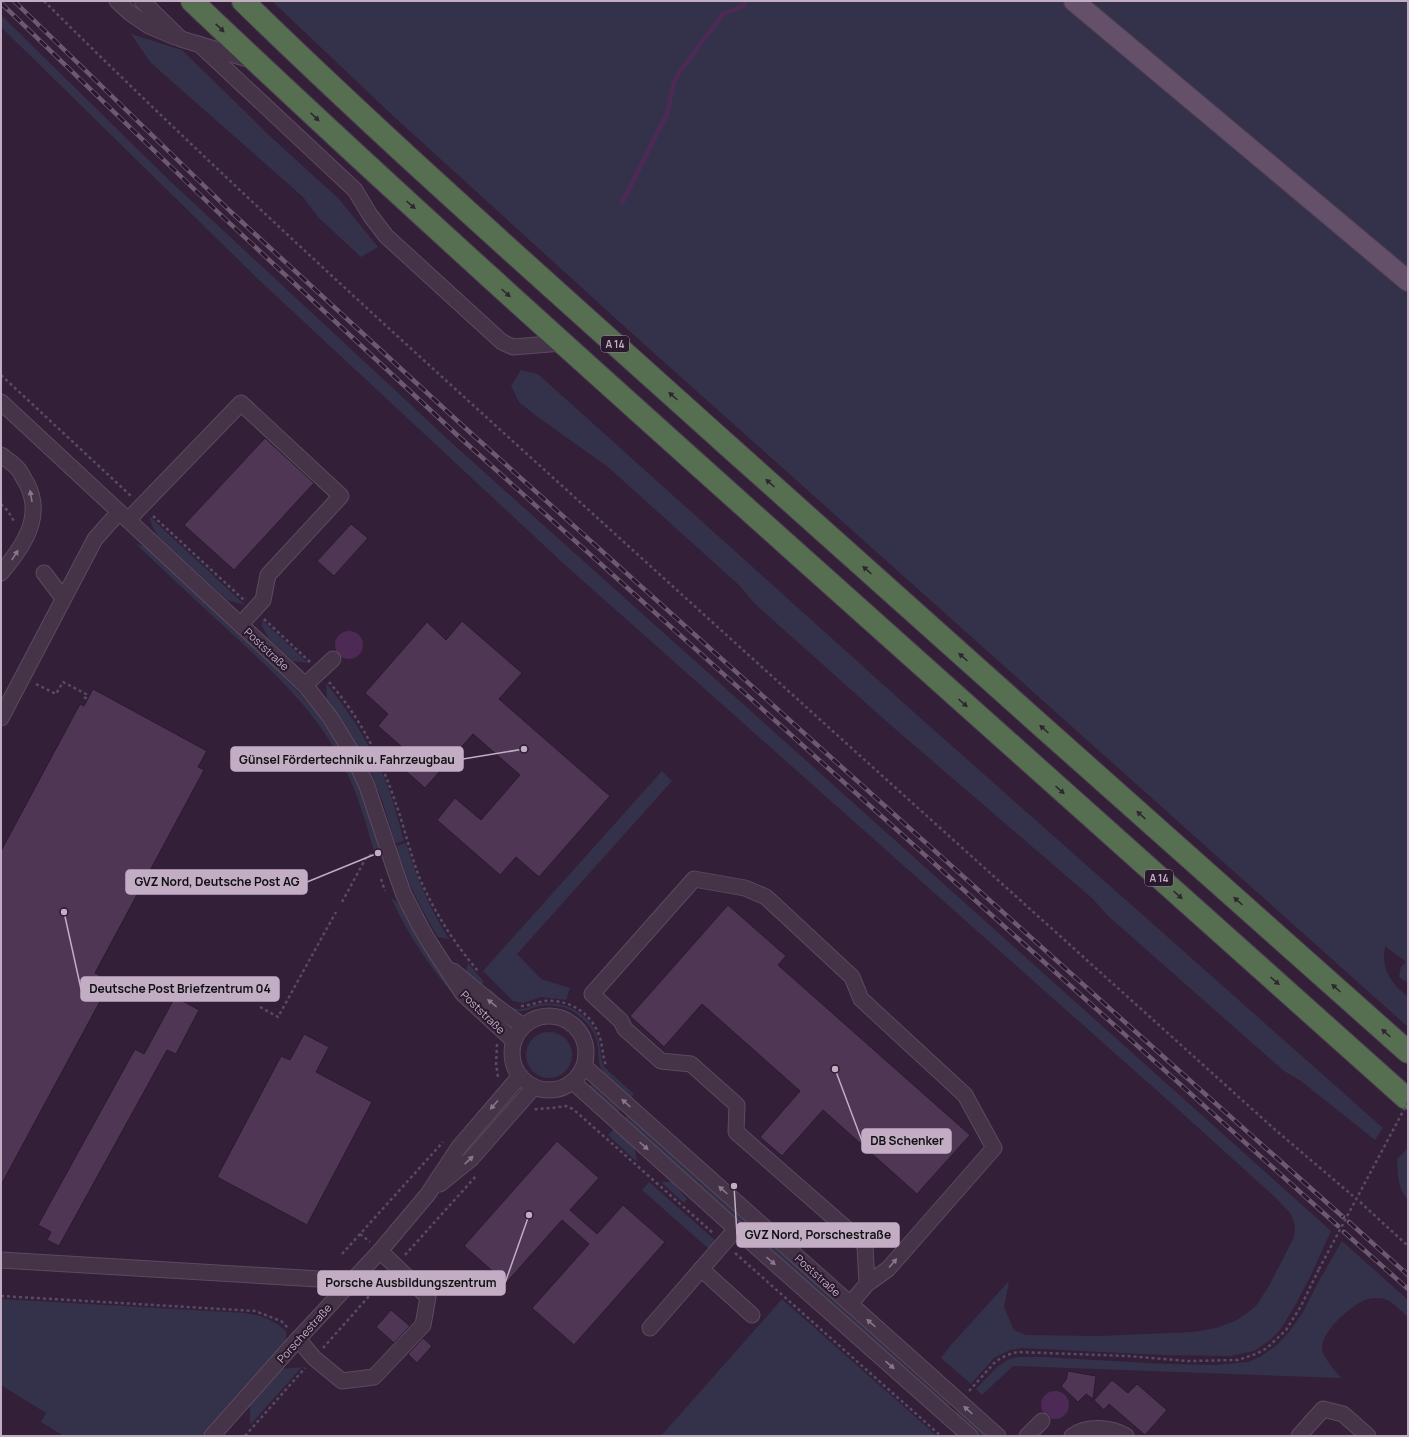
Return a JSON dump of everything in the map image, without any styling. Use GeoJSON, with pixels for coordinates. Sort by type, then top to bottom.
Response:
{"type":"FeatureCollection","features":[{"type":"Feature","properties":{"kind":"highway","name":"A 14"},"geometry":{"type":"LineString","coordinates":[[192,1],[324,126],[562,343],[1407,1100]]}},
{"type":"Feature","properties":{"kind":"highway","name":"A 14"},"geometry":{"type":"LineString","coordinates":[[242,1],[554,290],[992,683],[1408,1052]]}},
{"type":"Feature","properties":{"kind":"main road"},"geometry":{"type":"LineString","coordinates":[[1074,1],[1408,281]]}},
{"type":"Feature","properties":{"kind":"street"},"geometry":{"type":"LineString","coordinates":[[117,1],[130,13],[149,26],[181,39],[256,61]]}},
{"type":"Feature","properties":{"kind":"street"},"geometry":{"type":"LineString","coordinates":[[142,1],[181,39]]}},
{"type":"Feature","properties":{"kind":"street"},"geometry":{"type":"LineString","coordinates":[[199,44],[355,190],[370,216],[386,236],[502,342],[513,347],[562,343]]}},
{"type":"Feature","properties":{"kind":"street","name":"Poststraße"},"geometry":{"type":"LineString","coordinates":[[1,402],[305,685],[330,717],[351,751],[367,786],[394,870],[404,895],[421,928],[463,994],[514,1041]]}},
{"type":"Feature","properties":{"kind":"street"},"geometry":{"type":"LineString","coordinates":[[1,718],[95,539],[124,516],[142,506],[240,403],[342,496],[268,574],[263,600],[241,624]]}},
{"type":"Feature","properties":{"kind":"street"},"geometry":{"type":"LineString","coordinates":[[1,455],[18,469],[30,490],[34,513],[28,534],[14,558],[1,573]]}},
{"type":"Feature","properties":{"kind":"street"},"geometry":{"type":"LineString","coordinates":[[44,573],[63,598]]}},
{"type":"Feature","properties":{"kind":"street"},"geometry":{"type":"LineString","coordinates":[[305,685],[333,659]]}},
{"type":"Feature","properties":{"kind":"street"},"geometry":{"type":"LineString","coordinates":[[850,1304],[867,1284],[888,1269],[994,1148],[965,1095],[861,999],[852,976],[766,897],[745,888],[694,879],[592,994],[621,1021],[625,1029],[661,1061],[691,1064],[737,1105],[736,1132],[865,1245],[867,1284]]}},
{"type":"Feature","properties":{"kind":"street","name":"Poststraße"},"geometry":{"type":"LineString","coordinates":[[442,961],[523,1026]]}},
{"type":"Feature","properties":{"kind":"street","name":"Poststraße"},"geometry":{"type":"LineString","coordinates":[[520,1076],[514,1064],[512,1053],[514,1041],[523,1026],[530,1021],[548,1015],[562,1018],[572,1023],[579,1030],[585,1043],[587,1056],[580,1074],[573,1082],[736,1229],[970,1436]]}},
{"type":"Feature","properties":{"kind":"street","name":"Poststraße"},"geometry":{"type":"LineString","coordinates":[[584,1066],[998,1436]]}},
{"type":"Feature","properties":{"kind":"street"},"geometry":{"type":"LineString","coordinates":[[520,1076],[534,1087],[544,1090],[555,1090],[573,1082]]}},
{"type":"Feature","properties":{"kind":"street","name":"Porschestraße"},"geometry":{"type":"LineString","coordinates":[[212,1436],[298,1339],[380,1251],[428,1194],[459,1147],[520,1076]]}},
{"type":"Feature","properties":{"kind":"street","name":"Porschestraße"},"geometry":{"type":"LineString","coordinates":[[428,1194],[471,1159],[534,1087]]}},
{"type":"Feature","properties":{"kind":"street"},"geometry":{"type":"LineString","coordinates":[[650,1328],[736,1229]]}},
{"type":"Feature","properties":{"kind":"street"},"geometry":{"type":"LineString","coordinates":[[298,1339],[314,1358],[342,1381],[374,1377],[423,1325],[428,1297],[380,1251]]}},
{"type":"Feature","properties":{"kind":"street"},"geometry":{"type":"LineString","coordinates":[[1,1260],[352,1281]]}},
{"type":"Feature","properties":{"kind":"street"},"geometry":{"type":"LineString","coordinates":[[701,1269],[752,1316]]}},
{"type":"Feature","properties":{"kind":"street"},"geometry":{"type":"LineString","coordinates":[[1299,1436],[1323,1409],[1343,1414],[1368,1436]]}},
{"type":"Feature","properties":{"kind":"street"},"geometry":{"type":"LineString","coordinates":[[1027,1436],[1042,1420]]}},
{"type":"Feature","properties":{"kind":"street"},"geometry":{"type":"LineString","coordinates":[[1072,1436],[1088,1429],[1104,1428],[1126,1436]]}},
{"type":"Feature","properties":{"kind":"path"},"geometry":{"type":"LineString","coordinates":[[44,1],[267,215],[463,396],[1248,1106],[1353,1196]]}},
{"type":"Feature","properties":{"kind":"path"},"geometry":{"type":"LineString","coordinates":[[1,375],[198,556],[319,671],[341,696],[367,737],[387,780],[415,865],[431,902],[460,949],[479,972]]}},
{"type":"Feature","properties":{"kind":"path"},"geometry":{"type":"LineString","coordinates":[[1,504],[8,511],[17,525]]}},
{"type":"Feature","properties":{"kind":"path"},"geometry":{"type":"LineString","coordinates":[[22,677],[56,694],[63,682],[86,694],[84,698],[87,699]]}},
{"type":"Feature","properties":{"kind":"path"},"geometry":{"type":"LineString","coordinates":[[371,848],[375,861]]}},
{"type":"Feature","properties":{"kind":"path"},"geometry":{"type":"LineString","coordinates":[[342,902],[366,856],[371,855]]}},
{"type":"Feature","properties":{"kind":"path"},"geometry":{"type":"LineString","coordinates":[[260,1007],[278,1017],[336,912]]}},
{"type":"Feature","properties":{"kind":"path"},"geometry":{"type":"LineString","coordinates":[[517,1006],[546,1001],[557,1001],[578,1009],[590,1019],[595,1026],[602,1042],[603,1058],[606,1065],[610,1069]]}},
{"type":"Feature","properties":{"kind":"path"},"geometry":{"type":"LineString","coordinates":[[497,1080],[499,1076]]}},
{"type":"Feature","properties":{"kind":"path"},"geometry":{"type":"LineString","coordinates":[[959,1402],[996,1361],[1017,1352],[1128,1356],[1188,1361],[1238,1360],[1256,1354],[1267,1348],[1286,1330],[1301,1306],[1407,1100]]}},
{"type":"Feature","properties":{"kind":"path"},"geometry":{"type":"LineString","coordinates":[[531,1114],[536,1109],[566,1106],[572,1109],[940,1436]]}},
{"type":"Feature","properties":{"kind":"path"},"geometry":{"type":"LineString","coordinates":[[342,1254],[446,1139]]}},
{"type":"Feature","properties":{"kind":"path"},"geometry":{"type":"LineString","coordinates":[[245,1436],[480,1172]]}},
{"type":"Feature","properties":{"kind":"path"},"geometry":{"type":"LineString","coordinates":[[1360,1202],[1408,1246]]}},
{"type":"Feature","properties":{"kind":"path"},"geometry":{"type":"LineString","coordinates":[[1,1296],[255,1311],[281,1321],[298,1339]]}},
{"type":"Feature","properties":{"kind":"path"},"geometry":{"type":"LineString","coordinates":[[970,1390],[975,1395]]}},
{"type":"Feature","properties":{"kind":"shaded area"},"geometry":{"type":"Polygon","coordinates":[[[272,1],[1061,1],[1408,293],[1408,983],[1399,977],[1401,967],[1406,962],[1385,946],[1384,955],[1386,969],[1392,981],[1408,997],[1408,1027],[626,328],[390,113],[272,1]]]}},
{"type":"Feature","properties":{"kind":"shaded area"},"geometry":{"type":"Polygon","coordinates":[[[1085,1],[1408,1],[1408,272],[1085,1]]]}},
{"type":"Feature","properties":{"kind":"shaded area"},"geometry":{"type":"Polygon","coordinates":[[[1,15],[170,181],[454,445],[1331,1231],[1296,1304],[1280,1330],[1270,1340],[1254,1351],[1231,1356],[1162,1355],[1022,1348],[1010,1350],[994,1358],[971,1384],[941,1358],[1009,1281],[1004,1307],[1014,1330],[1026,1335],[1099,1336],[1194,1332],[1216,1328],[1235,1321],[1257,1305],[1270,1284],[1294,1237],[1295,1226],[1291,1214],[1277,1199],[1181,1112],[563,563],[259,280],[1,27],[1,15]]]}},
{"type":"Feature","properties":{"kind":"shaded area"},"geometry":{"type":"Polygon","coordinates":[[[131,34],[182,50],[272,138],[339,199],[378,247],[361,257],[318,217],[303,197],[150,62],[131,34]]]}},
{"type":"Feature","properties":{"kind":"shaded area"},"geometry":{"type":"Polygon","coordinates":[[[521,370],[538,374],[907,706],[1383,1128],[1375,1140],[1301,1081],[1284,1071],[1107,915],[1093,899],[886,721],[754,603],[740,586],[608,467],[519,402],[511,386],[521,370]]]}},
{"type":"Feature","properties":{"kind":"shaded area"},"geometry":{"type":"Polygon","coordinates":[[[149,516],[245,605],[227,600],[158,536],[153,528],[149,516]]]}},
{"type":"Feature","properties":{"kind":"shaded area"},"geometry":{"type":"Polygon","coordinates":[[[136,544],[144,546],[236,630],[280,673],[321,719],[343,754],[355,777],[364,800],[379,850],[374,852],[350,778],[328,737],[316,721],[276,675],[136,544]]]}},
{"type":"Feature","properties":{"kind":"shaded area"},"geometry":{"type":"Polygon","coordinates":[[[262,620],[308,663],[293,661],[269,639],[262,626],[262,620]]]}},
{"type":"Feature","properties":{"kind":"shaded area"},"geometry":{"type":"Polygon","coordinates":[[[349,631],[359,635],[363,645],[359,655],[349,659],[339,655],[335,645],[339,635],[349,631]]]}},
{"type":"Feature","properties":{"kind":"shaded area"},"geometry":{"type":"Polygon","coordinates":[[[326,683],[351,717],[379,766],[390,794],[404,841],[395,843],[383,803],[369,767],[357,744],[327,699],[326,683]]]}},
{"type":"Feature","properties":{"kind":"shaded area"},"geometry":{"type":"Polygon","coordinates":[[[662,771],[672,781],[517,954],[541,979],[570,988],[566,1000],[541,997],[523,1003],[513,1001],[483,971],[662,771]]]}},
{"type":"Feature","properties":{"kind":"shaded area"},"geometry":{"type":"Polygon","coordinates":[[[406,843],[424,892],[449,939],[438,937],[414,893],[396,846],[406,843]]]}},
{"type":"Feature","properties":{"kind":"shaded area"},"geometry":{"type":"Polygon","coordinates":[[[391,898],[402,908],[421,944],[434,964],[465,1002],[462,1004],[431,967],[406,927],[391,898]]]}},
{"type":"Feature","properties":{"kind":"shaded area"},"geometry":{"type":"Polygon","coordinates":[[[468,963],[484,982],[480,986],[466,972],[468,963]]]}},
{"type":"Feature","properties":{"kind":"shaded area"},"geometry":{"type":"Polygon","coordinates":[[[490,989],[506,1004],[517,1009],[524,1009],[535,1005],[550,1003],[578,1011],[589,1021],[596,1034],[604,1067],[634,1094],[631,1097],[604,1073],[600,1065],[596,1038],[587,1023],[574,1012],[565,1008],[550,1005],[522,1011],[514,1010],[505,1006],[487,992],[490,989]]]}},
{"type":"Feature","properties":{"kind":"shaded area"},"geometry":{"type":"Polygon","coordinates":[[[554,1032],[566,1038],[571,1046],[571,1064],[566,1072],[558,1077],[544,1078],[532,1072],[527,1064],[526,1050],[532,1038],[540,1033],[554,1032]]]}},
{"type":"Feature","properties":{"kind":"shaded area"},"geometry":{"type":"Polygon","coordinates":[[[591,1085],[620,1110],[616,1115],[588,1087],[591,1085]]]}},
{"type":"Feature","properties":{"kind":"shaded area"},"geometry":{"type":"Polygon","coordinates":[[[627,1115],[950,1405],[946,1410],[623,1121],[627,1115]]]}},
{"type":"Feature","properties":{"kind":"shaded area"},"geometry":{"type":"Polygon","coordinates":[[[617,1126],[634,1143],[637,1162],[608,1135],[617,1126]]]}},
{"type":"Feature","properties":{"kind":"shaded area"},"geometry":{"type":"Polygon","coordinates":[[[1407,1149],[1408,1199],[1404,1195],[1400,1185],[1397,1159],[1407,1149]]]}},
{"type":"Feature","properties":{"kind":"shaded area"},"geometry":{"type":"Polygon","coordinates":[[[649,1182],[716,1241],[709,1249],[642,1190],[649,1182]]]}},
{"type":"Feature","properties":{"kind":"shaded area"},"geometry":{"type":"Polygon","coordinates":[[[661,1182],[672,1182],[687,1199],[684,1203],[661,1182]]]}},
{"type":"Feature","properties":{"kind":"shaded area"},"geometry":{"type":"Polygon","coordinates":[[[1342,1241],[1408,1300],[1408,1317],[1388,1300],[1377,1298],[1369,1299],[1354,1306],[1339,1318],[1327,1333],[1322,1347],[1326,1359],[1341,1378],[1013,1366],[982,1395],[976,1389],[998,1366],[1009,1359],[1018,1357],[1167,1364],[1215,1365],[1248,1362],[1260,1357],[1277,1345],[1289,1332],[1303,1312],[1342,1241]]]}},
{"type":"Feature","properties":{"kind":"shaded area"},"geometry":{"type":"Polygon","coordinates":[[[1,1299],[245,1313],[257,1315],[277,1324],[286,1331],[286,1341],[202,1436],[64,1436],[41,1422],[46,1413],[1,1385],[1,1299]]]}},
{"type":"Feature","properties":{"kind":"shaded area"},"geometry":{"type":"Polygon","coordinates":[[[782,1299],[937,1436],[661,1436],[782,1299]]]}},
{"type":"Feature","properties":{"kind":"shaded area"},"geometry":{"type":"Polygon","coordinates":[[[302,1367],[250,1425],[250,1405],[282,1369],[302,1367]]]}},
{"type":"Feature","properties":{"kind":"shaded area"},"geometry":{"type":"Polygon","coordinates":[[[1055,1391],[1065,1395],[1069,1405],[1065,1415],[1055,1419],[1045,1415],[1041,1405],[1045,1395],[1055,1391]]]}},
{"type":"Feature","properties":{"kind":"shaded area"},"geometry":{"type":"Polygon","coordinates":[[[957,1411],[986,1436],[976,1436],[953,1416],[957,1411]]]}},
{"type":"Feature","properties":{"kind":"building"},"geometry":{"type":"Polygon","coordinates":[[[265,438],[314,483],[234,570],[184,525],[265,438]]]}},
{"type":"Feature","properties":{"kind":"building"},"geometry":{"type":"Polygon","coordinates":[[[351,524],[368,538],[334,576],[317,561],[351,524]]]}},
{"type":"Feature","properties":{"kind":"building"},"geometry":{"type":"Polygon","coordinates":[[[462,621],[522,673],[499,699],[610,796],[539,877],[516,857],[500,875],[437,820],[455,798],[481,820],[520,775],[473,734],[425,788],[399,765],[409,753],[378,726],[388,714],[365,693],[427,622],[446,640],[462,621]]]}},
{"type":"Feature","properties":{"kind":"building"},"geometry":{"type":"Polygon","coordinates":[[[93,689],[207,751],[198,767],[204,770],[95,973],[111,981],[1,1185],[1,851],[80,704],[84,706],[93,689]]]}},
{"type":"Feature","properties":{"kind":"building"},"geometry":{"type":"Polygon","coordinates":[[[728,905],[786,956],[778,965],[970,1135],[917,1194],[823,1110],[782,1156],[760,1137],[800,1091],[702,1004],[664,1047],[630,1016],[728,905]]]}},
{"type":"Feature","properties":{"kind":"building"},"geometry":{"type":"Polygon","coordinates":[[[175,997],[199,1010],[176,1054],[167,1050],[59,1246],[47,1240],[51,1232],[38,1225],[135,1049],[144,1054],[175,997]]]}},
{"type":"Feature","properties":{"kind":"building"},"geometry":{"type":"Polygon","coordinates":[[[304,1034],[329,1047],[316,1072],[372,1102],[307,1225],[217,1177],[281,1056],[290,1060],[304,1034]]]}},
{"type":"Feature","properties":{"kind":"building"},"geometry":{"type":"Polygon","coordinates":[[[557,1141],[599,1178],[570,1210],[597,1234],[623,1205],[665,1242],[574,1345],[532,1308],[589,1244],[562,1220],[506,1283],[464,1246],[557,1141]]]}},
{"type":"Feature","properties":{"kind":"building"},"geometry":{"type":"Polygon","coordinates":[[[391,1310],[410,1326],[394,1343],[376,1327],[391,1310]]]}},
{"type":"Feature","properties":{"kind":"building"},"geometry":{"type":"Polygon","coordinates":[[[423,1338],[432,1346],[417,1363],[408,1354],[423,1338]]]}},
{"type":"Feature","properties":{"kind":"building"},"geometry":{"type":"Polygon","coordinates":[[[1068,1371],[1096,1376],[1093,1399],[1086,1394],[1078,1402],[1061,1386],[1066,1380],[1068,1371]]]}},
{"type":"Feature","properties":{"kind":"building"},"geometry":{"type":"Polygon","coordinates":[[[1112,1380],[1128,1393],[1137,1384],[1167,1410],[1145,1435],[1109,1404],[1104,1410],[1094,1400],[1112,1380]]]}},
{"type":"Feature","properties":{"kind":"waterway"},"geometry":{"type":"LineString","coordinates":[[622,203],[667,114],[674,83],[678,74],[723,14],[744,6],[745,1]]}},
{"type":"Feature","properties":{"kind":"railway"},"geometry":{"type":"LineString","coordinates":[[14,1],[230,211],[463,426],[1343,1217]]}},
{"type":"Feature","properties":{"kind":"railway"},"geometry":{"type":"LineString","coordinates":[[1,3],[223,217],[456,434],[1338,1226]]}},
{"type":"Feature","properties":{"kind":"railway"},"geometry":{"type":"LineString","coordinates":[[1349,1222],[1408,1275]]}},
{"type":"Feature","properties":{"kind":"railway"},"geometry":{"type":"LineString","coordinates":[[1344,1232],[1408,1289]]}},
{"type":"Feature","properties":{"kind":"place","name":"Günsel Fördertechnik u. Fahrzeugbau"},"geometry":{"type":"Point","coordinates":[524,749]}},
{"type":"Feature","properties":{"kind":"place","name":"GVZ Nord, Deutsche Post AG"},"geometry":{"type":"Point","coordinates":[378,853]}},
{"type":"Feature","properties":{"kind":"place","name":"Deutsche Post Briefzentrum 04"},"geometry":{"type":"Point","coordinates":[64,912]}},
{"type":"Feature","properties":{"kind":"place","name":"DB Schenker"},"geometry":{"type":"Point","coordinates":[835,1069]}},
{"type":"Feature","properties":{"kind":"place","name":"GVZ Nord, Porschestraße"},"geometry":{"type":"Point","coordinates":[734,1186]}},
{"type":"Feature","properties":{"kind":"place","name":"Porsche Ausbildungszentrum"},"geometry":{"type":"Point","coordinates":[529,1215]}}]}
